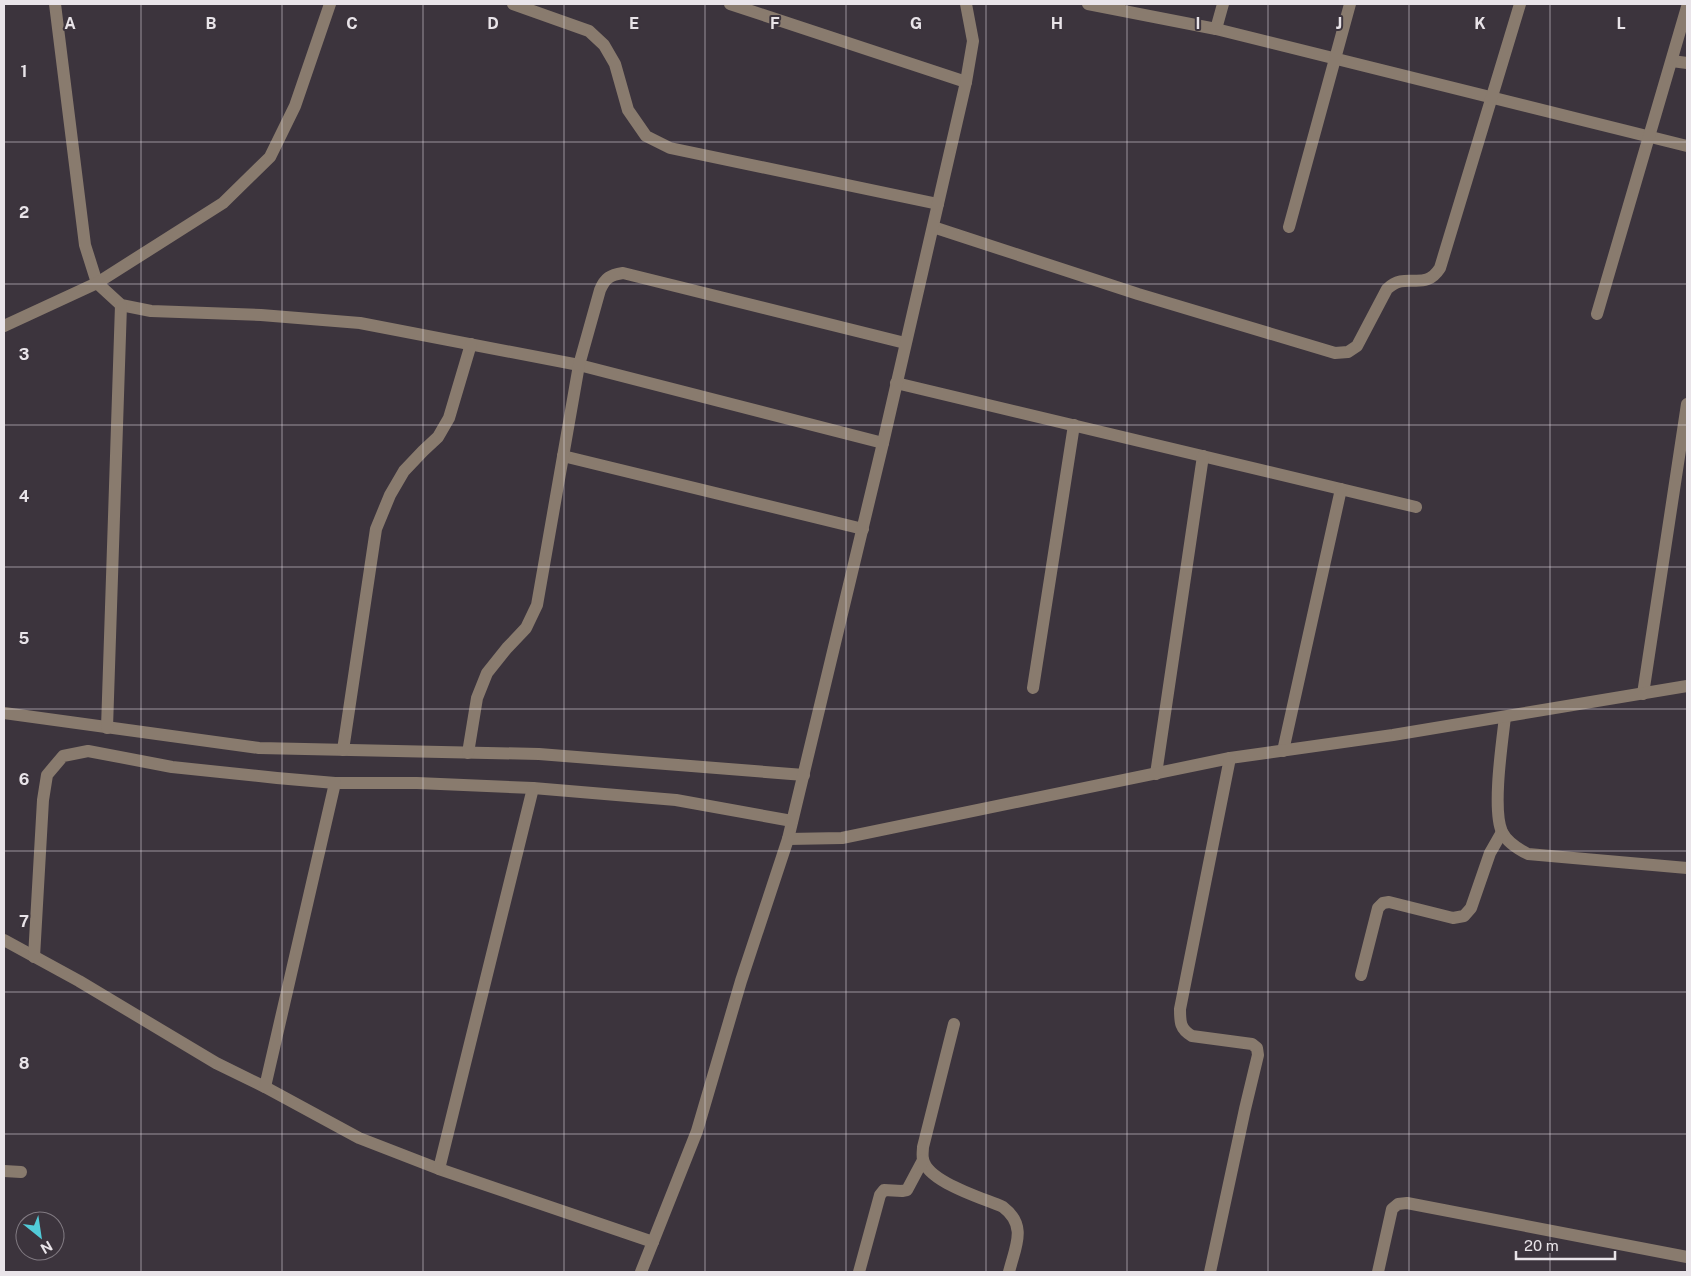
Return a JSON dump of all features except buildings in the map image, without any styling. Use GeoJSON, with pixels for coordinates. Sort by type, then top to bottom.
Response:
{"type":"FeatureCollection","features":[{"type":"Feature","properties":{"kind":"street"},"geometry":{"type":"LineString","coordinates":[[55,4],[85,245],[97,283],[121,305],[151,311],[261,314],[360,323],[579,365],[883,443]]}},
{"type":"Feature","properties":{"kind":"street"},"geometry":{"type":"LineString","coordinates":[[4,326],[97,283],[223,203],[270,157],[295,106],[330,4]]}},
{"type":"Feature","properties":{"kind":"street"},"geometry":{"type":"LineString","coordinates":[[513,4],[589,32],[604,45],[615,64],[628,110],[646,136],[670,148],[938,204]]}},
{"type":"Feature","properties":{"kind":"street"},"geometry":{"type":"LineString","coordinates":[[730,4],[966,82]]}},
{"type":"Feature","properties":{"kind":"street"},"geometry":{"type":"LineString","coordinates":[[641,1272],[697,1131],[794,817],[966,82],[972,41],[966,4]]}},
{"type":"Feature","properties":{"kind":"street"},"geometry":{"type":"LineString","coordinates":[[1094,4],[1216,29],[1687,146]]}},
{"type":"Feature","properties":{"kind":"street"},"geometry":{"type":"LineString","coordinates":[[1216,29],[1223,4]]}},
{"type":"Feature","properties":{"kind":"street"},"geometry":{"type":"LineString","coordinates":[[1289,227],[1350,4]]}},
{"type":"Feature","properties":{"kind":"street"},"geometry":{"type":"LineString","coordinates":[[933,227],[1147,297],[1335,353],[1348,352],[1357,346],[1387,289],[1395,282],[1428,280],[1436,275],[1440,268],[1520,4]]}},
{"type":"Feature","properties":{"kind":"street"},"geometry":{"type":"LineString","coordinates":[[1597,314],[1687,7]]}},
{"type":"Feature","properties":{"kind":"street"},"geometry":{"type":"LineString","coordinates":[[1672,61],[1687,64]]}},
{"type":"Feature","properties":{"kind":"street"},"geometry":{"type":"LineString","coordinates":[[468,752],[477,698],[487,673],[526,628],[537,605],[579,365],[604,280],[613,274],[623,273],[905,343]]}},
{"type":"Feature","properties":{"kind":"street"},"geometry":{"type":"LineString","coordinates":[[108,728],[121,305]]}},
{"type":"Feature","properties":{"kind":"street"},"geometry":{"type":"LineString","coordinates":[[343,750],[376,529],[390,494],[404,471],[438,436],[449,418],[471,344]]}},
{"type":"Feature","properties":{"kind":"street"},"geometry":{"type":"LineString","coordinates":[[896,383],[1416,507]]}},
{"type":"Feature","properties":{"kind":"street"},"geometry":{"type":"LineString","coordinates":[[1644,694],[1687,404]]}},
{"type":"Feature","properties":{"kind":"street"},"geometry":{"type":"LineString","coordinates":[[1033,688],[1074,425]]}},
{"type":"Feature","properties":{"kind":"street"},"geometry":{"type":"LineString","coordinates":[[563,456],[862,529]]}},
{"type":"Feature","properties":{"kind":"street"},"geometry":{"type":"LineString","coordinates":[[1156,774],[1202,456]]}},
{"type":"Feature","properties":{"kind":"street"},"geometry":{"type":"LineString","coordinates":[[1283,751],[1341,489]]}},
{"type":"Feature","properties":{"kind":"street"},"geometry":{"type":"LineString","coordinates":[[788,839],[842,838],[1230,758],[1393,735],[1687,686]]}},
{"type":"Feature","properties":{"kind":"street"},"geometry":{"type":"LineString","coordinates":[[4,713],[259,748],[539,754],[804,775]]}},
{"type":"Feature","properties":{"kind":"street"},"geometry":{"type":"LineString","coordinates":[[1505,717],[1497,810],[1502,832],[1515,847],[1528,854],[1687,868]]}},
{"type":"Feature","properties":{"kind":"street"},"geometry":{"type":"LineString","coordinates":[[34,957],[43,800],[47,775],[64,756],[88,751],[172,767],[335,783],[417,783],[533,788],[676,800],[794,817]]}},
{"type":"Feature","properties":{"kind":"street"},"geometry":{"type":"LineString","coordinates":[[1210,1272],[1258,1055],[1257,1048],[1252,1044],[1192,1036],[1184,1031],[1180,1023],[1180,1009],[1230,758]]}},
{"type":"Feature","properties":{"kind":"street"},"geometry":{"type":"LineString","coordinates":[[265,1087],[335,783]]}},
{"type":"Feature","properties":{"kind":"street"},"geometry":{"type":"LineString","coordinates":[[439,1169],[533,788]]}},
{"type":"Feature","properties":{"kind":"street"},"geometry":{"type":"LineString","coordinates":[[1361,975],[1378,908],[1383,903],[1389,902],[1453,918],[1464,916],[1471,908],[1490,853],[1502,832]]}},
{"type":"Feature","properties":{"kind":"street"},"geometry":{"type":"LineString","coordinates":[[4,940],[78,981],[216,1063],[265,1087],[359,1138],[439,1169],[653,1242]]}},
{"type":"Feature","properties":{"kind":"street"},"geometry":{"type":"LineString","coordinates":[[954,1024],[923,1147],[923,1160],[927,1168],[938,1179],[1003,1207],[1012,1214],[1017,1222],[1018,1234],[1009,1272]]}},
{"type":"Feature","properties":{"kind":"street"},"geometry":{"type":"LineString","coordinates":[[859,1272],[880,1195],[884,1190],[907,1190],[923,1160]]}},
{"type":"Feature","properties":{"kind":"street"},"geometry":{"type":"LineString","coordinates":[[4,1171],[21,1172]]}},
{"type":"Feature","properties":{"kind":"street"},"geometry":{"type":"LineString","coordinates":[[1378,1272],[1392,1210],[1398,1204],[1407,1203],[1687,1257]]}}]}
